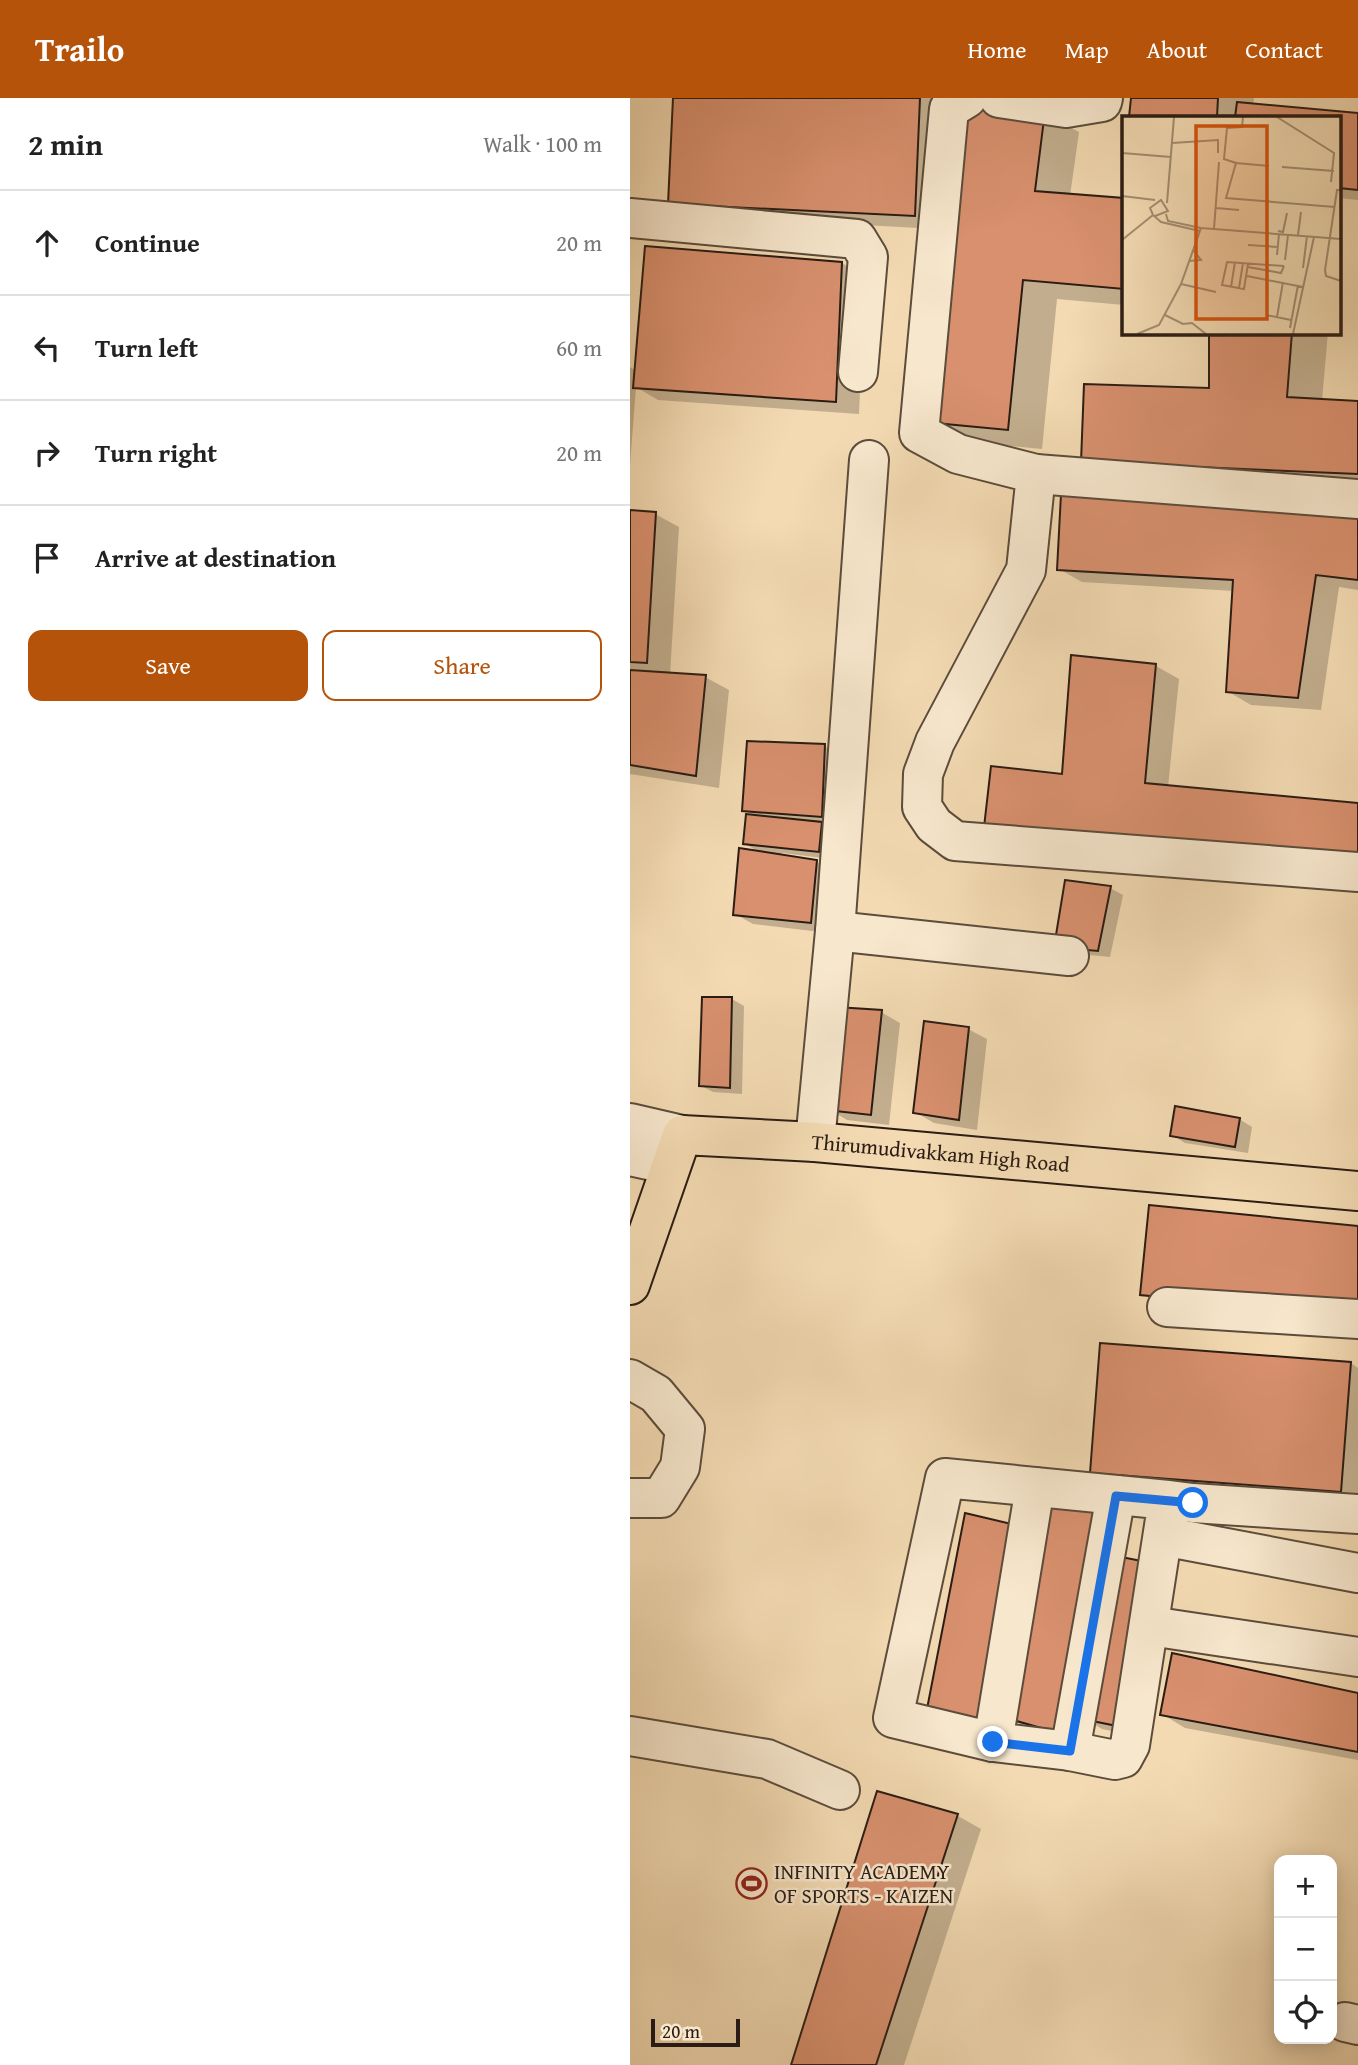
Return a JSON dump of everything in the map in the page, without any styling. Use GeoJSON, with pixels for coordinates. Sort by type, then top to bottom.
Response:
{"type":"FeatureCollection","features":[{"type":"Feature","properties":{"kind":"main road","name":"Thirumudivakkam High Road"},"geometry":{"type":"LineString","coordinates":[[677,1150],[815,1142],[1358,1191]]}},
{"type":"Feature","properties":{"kind":"main road"},"geometry":{"type":"LineString","coordinates":[[630,1285],[677,1150]]}},
{"type":"Feature","properties":{"kind":"street"},"geometry":{"type":"LineString","coordinates":[[967,98],[949,109],[919,433],[958,454],[1036,474],[1358,499]]}},
{"type":"Feature","properties":{"kind":"street"},"geometry":{"type":"LineString","coordinates":[[999,98],[1066,108],[1102,102],[1103,98]]}},
{"type":"Feature","properties":{"kind":"street"},"geometry":{"type":"LineString","coordinates":[[630,218],[857,239],[868,257],[858,372]]}},
{"type":"Feature","properties":{"kind":"street"},"geometry":{"type":"LineString","coordinates":[[815,1142],[835,932],[869,460]]}},
{"type":"Feature","properties":{"kind":"street"},"geometry":{"type":"LineString","coordinates":[[1036,474],[1026,570],[935,742],[923,774],[922,807],[934,825],[956,841],[1358,872]]}},
{"type":"Feature","properties":{"kind":"street"},"geometry":{"type":"LineString","coordinates":[[835,932],[1069,956]]}},
{"type":"Feature","properties":{"kind":"street"},"geometry":{"type":"LineString","coordinates":[[630,1123],[677,1150]]}},
{"type":"Feature","properties":{"kind":"street"},"geometry":{"type":"LineString","coordinates":[[630,1156],[677,1150]]}},
{"type":"Feature","properties":{"kind":"street"},"geometry":{"type":"LineString","coordinates":[[1167,1307],[1358,1319]]}},
{"type":"Feature","properties":{"kind":"street"},"geometry":{"type":"LineString","coordinates":[[630,1379],[656,1394],[685,1429],[680,1467],[661,1498],[630,1498]]}},
{"type":"Feature","properties":{"kind":"street"},"geometry":{"type":"LineString","coordinates":[[1165,1518],[1128,1754],[1115,1760],[1070,1751],[993,1742],[893,1718],[945,1478],[1116,1496],[1165,1518],[1358,1573]]}},
{"type":"Feature","properties":{"kind":"street"},"geometry":{"type":"LineString","coordinates":[[993,1742],[1035,1487]]}},
{"type":"Feature","properties":{"kind":"street"},"geometry":{"type":"LineString","coordinates":[[1070,1751],[1116,1496]]}},
{"type":"Feature","properties":{"kind":"street"},"geometry":{"type":"LineString","coordinates":[[1165,1518],[1358,1514]]}},
{"type":"Feature","properties":{"kind":"street"},"geometry":{"type":"LineString","coordinates":[[1150,1626],[1358,1657]]}},
{"type":"Feature","properties":{"kind":"street"},"geometry":{"type":"LineString","coordinates":[[630,1736],[767,1759],[840,1790]]}},
{"type":"Feature","properties":{"kind":"building"},"geometry":{"type":"Polygon","coordinates":[[[673,98],[920,98],[915,216],[668,204],[673,98]]]}},
{"type":"Feature","properties":{"kind":"building"},"geometry":{"type":"Polygon","coordinates":[[[1131,98],[1218,98],[1217,116],[1129,116],[1131,98]]]}},
{"type":"Feature","properties":{"kind":"building"},"geometry":{"type":"Polygon","coordinates":[[[1237,102],[1358,113],[1358,190],[1340,188],[1340,116],[1235,116],[1237,102]]]}},
{"type":"Feature","properties":{"kind":"building"},"geometry":{"type":"Polygon","coordinates":[[[965,107],[1045,111],[1035,191],[1122,198],[1122,289],[1023,280],[1008,430],[935,423],[965,107]]]}},
{"type":"Feature","properties":{"kind":"building"},"geometry":{"type":"Polygon","coordinates":[[[645,246],[842,262],[836,402],[633,388],[645,246]]]}},
{"type":"Feature","properties":{"kind":"building"},"geometry":{"type":"Polygon","coordinates":[[[1209,334],[1292,334],[1287,397],[1358,401],[1358,474],[1081,462],[1084,384],[1209,388],[1209,334]]]}},
{"type":"Feature","properties":{"kind":"building"},"geometry":{"type":"Polygon","coordinates":[[[1061,494],[1358,518],[1358,580],[1316,575],[1298,698],[1226,692],[1233,580],[1057,570],[1061,494]]]}},
{"type":"Feature","properties":{"kind":"building"},"geometry":{"type":"Polygon","coordinates":[[[630,510],[656,512],[647,663],[630,662],[630,510]]]}},
{"type":"Feature","properties":{"kind":"building"},"geometry":{"type":"Polygon","coordinates":[[[1071,655],[1156,664],[1145,783],[1358,803],[1358,868],[983,836],[991,766],[1062,774],[1071,655]]]}},
{"type":"Feature","properties":{"kind":"building"},"geometry":{"type":"Polygon","coordinates":[[[630,670],[706,675],[696,776],[630,765],[630,670]]]}},
{"type":"Feature","properties":{"kind":"building"},"geometry":{"type":"Polygon","coordinates":[[[747,741],[825,744],[822,817],[742,811],[747,741]]]}},
{"type":"Feature","properties":{"kind":"building"},"geometry":{"type":"Polygon","coordinates":[[[746,814],[822,822],[819,852],[743,844],[746,814]]]}},
{"type":"Feature","properties":{"kind":"building"},"geometry":{"type":"Polygon","coordinates":[[[739,848],[817,860],[811,923],[733,915],[739,848]]]}},
{"type":"Feature","properties":{"kind":"building"},"geometry":{"type":"Polygon","coordinates":[[[1065,880],[1111,886],[1098,951],[1054,947],[1065,880]]]}},
{"type":"Feature","properties":{"kind":"building"},"geometry":{"type":"Polygon","coordinates":[[[702,997],[732,997],[730,1088],[699,1086],[702,997]]]}},
{"type":"Feature","properties":{"kind":"building"},"geometry":{"type":"Polygon","coordinates":[[[836,1007],[882,1010],[871,1115],[827,1110],[836,1007]]]}},
{"type":"Feature","properties":{"kind":"building"},"geometry":{"type":"Polygon","coordinates":[[[924,1021],[969,1027],[959,1120],[913,1113],[924,1021]]]}},
{"type":"Feature","properties":{"kind":"building"},"geometry":{"type":"Polygon","coordinates":[[[1175,1106],[1240,1118],[1235,1147],[1170,1136],[1175,1106]]]}},
{"type":"Feature","properties":{"kind":"building"},"geometry":{"type":"Polygon","coordinates":[[[1149,1205],[1358,1226],[1358,1316],[1140,1295],[1149,1205]]]}},
{"type":"Feature","properties":{"kind":"building"},"geometry":{"type":"Polygon","coordinates":[[[1100,1343],[1351,1362],[1341,1492],[1090,1473],[1100,1343]]]}},
{"type":"Feature","properties":{"kind":"building"},"geometry":{"type":"Polygon","coordinates":[[[1042,1502],[1103,1506],[1062,1734],[1006,1718],[1042,1502]]]}},
{"type":"Feature","properties":{"kind":"building"},"geometry":{"type":"Polygon","coordinates":[[[965,1513],[1020,1526],[985,1728],[926,1714],[965,1513]]]}},
{"type":"Feature","properties":{"kind":"building"},"geometry":{"type":"Polygon","coordinates":[[[1111,1555],[1157,1564],[1127,1728],[1082,1719],[1111,1555]]]}},
{"type":"Feature","properties":{"kind":"building"},"geometry":{"type":"Polygon","coordinates":[[[1172,1653],[1358,1693],[1358,1752],[1160,1715],[1172,1653]]]}},
{"type":"Feature","properties":{"kind":"building"},"geometry":{"type":"Polygon","coordinates":[[[877,1791],[958,1814],[876,2065],[791,2065],[877,1791]]]}},
{"type":"Feature","properties":{"kind":"place","name":"INFINITY ACADEMY OF SPORTS - KAIZEN"},"geometry":{"type":"Point","coordinates":[751,1884]}},
{"type":"Feature","properties":{"kind":"route"},"geometry":{"type":"LineString","coordinates":[[993,1742],[1070,1751],[1116,1496],[1193,1503]]}}]}
